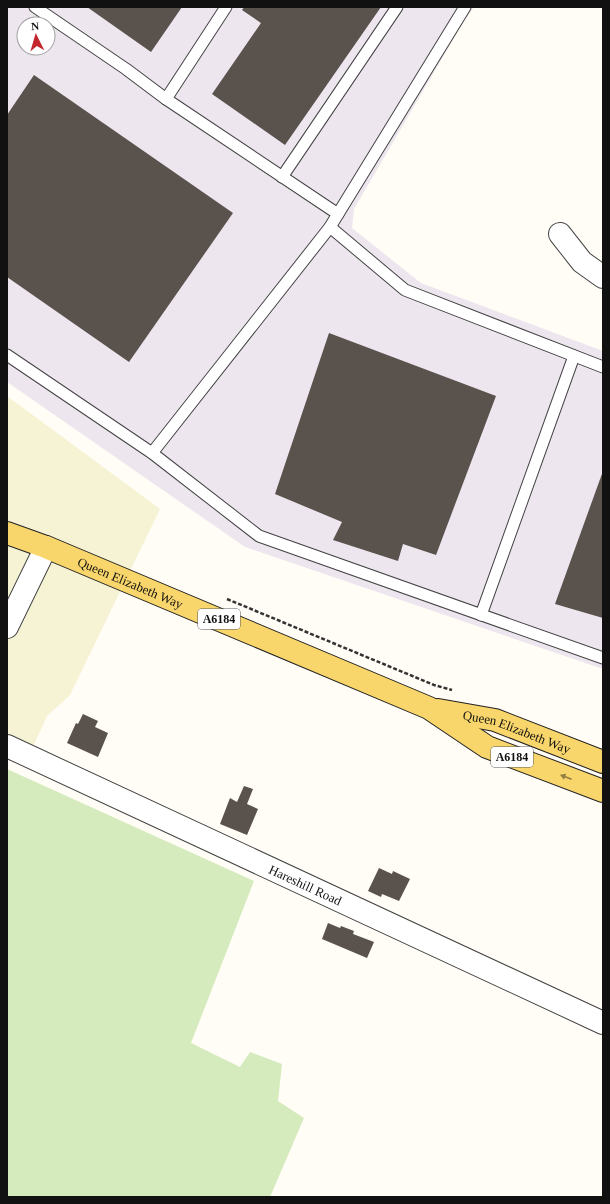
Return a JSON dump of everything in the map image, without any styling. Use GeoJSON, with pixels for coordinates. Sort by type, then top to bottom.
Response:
{"type":"FeatureCollection","features":[{"type":"Feature","properties":{"kind":"main road","name":"Queen Elizabeth Way"},"geometry":{"type":"LineString","coordinates":[[7,533],[46,547],[429,708],[487,747],[603,791]]}},
{"type":"Feature","properties":{"kind":"main road","name":"Queen Elizabeth Way"},"geometry":{"type":"LineString","coordinates":[[429,708],[495,720],[603,762]]}},
{"type":"Feature","properties":{"kind":"street"},"geometry":{"type":"LineString","coordinates":[[560,234],[582,262],[603,277]]}},
{"type":"Feature","properties":{"kind":"street"},"geometry":{"type":"LineString","coordinates":[[7,627],[46,547]]}},
{"type":"Feature","properties":{"kind":"street","name":"Hareshill Road"},"geometry":{"type":"LineString","coordinates":[[7,746],[603,1023]]}},
{"type":"Feature","properties":{"kind":"lane"},"geometry":{"type":"LineString","coordinates":[[35,7],[126,69],[166,99],[338,214]]}},
{"type":"Feature","properties":{"kind":"lane"},"geometry":{"type":"LineString","coordinates":[[166,99],[226,7]]}},
{"type":"Feature","properties":{"kind":"lane"},"geometry":{"type":"LineString","coordinates":[[282,177],[397,7]]}},
{"type":"Feature","properties":{"kind":"lane"},"geometry":{"type":"LineString","coordinates":[[152,453],[330,227],[465,7]]}},
{"type":"Feature","properties":{"kind":"lane"},"geometry":{"type":"LineString","coordinates":[[330,227],[404,290],[603,367]]}},
{"type":"Feature","properties":{"kind":"lane"},"geometry":{"type":"LineString","coordinates":[[7,355],[152,453],[259,536],[603,658]]}},
{"type":"Feature","properties":{"kind":"lane"},"geometry":{"type":"LineString","coordinates":[[481,615],[574,356]]}},
{"type":"Feature","properties":{"kind":"path"},"geometry":{"type":"LineString","coordinates":[[220,596],[434,685],[455,691]]}},
{"type":"Feature","properties":{"kind":"shaded area"},"geometry":{"type":"Polygon","coordinates":[[[7,7],[474,7],[464,21],[354,209],[352,228],[421,283],[603,351],[603,669],[245,547],[7,382],[7,7]]]}},
{"type":"Feature","properties":{"kind":"shaded area"},"geometry":{"type":"Polygon","coordinates":[[[7,396],[160,509],[70,695],[47,716],[32,749],[7,738],[7,396]]]}},
{"type":"Feature","properties":{"kind":"green space"},"geometry":{"type":"Polygon","coordinates":[[[7,769],[254,881],[191,1043],[240,1067],[250,1052],[282,1064],[278,1101],[304,1118],[270,1197],[7,1197],[7,769]]]}},
{"type":"Feature","properties":{"kind":"building"},"geometry":{"type":"Polygon","coordinates":[[[87,7],[182,7],[151,52],[87,7]]]}},
{"type":"Feature","properties":{"kind":"building"},"geometry":{"type":"Polygon","coordinates":[[[244,7],[381,7],[285,145],[212,94],[261,23],[242,10],[244,7]]]}},
{"type":"Feature","properties":{"kind":"building"},"geometry":{"type":"Polygon","coordinates":[[[34,75],[233,213],[129,362],[7,277],[7,115],[34,75]]]}},
{"type":"Feature","properties":{"kind":"building"},"geometry":{"type":"Polygon","coordinates":[[[329,333],[496,396],[436,555],[403,544],[398,561],[333,540],[342,522],[275,494],[329,333]]]}},
{"type":"Feature","properties":{"kind":"building"},"geometry":{"type":"Polygon","coordinates":[[[603,471],[603,618],[555,604],[603,471]]]}},
{"type":"Feature","properties":{"kind":"building"},"geometry":{"type":"Polygon","coordinates":[[[83,714],[98,721],[95,727],[108,733],[98,757],[67,743],[76,723],[78,724],[83,714]]]}},
{"type":"Feature","properties":{"kind":"building"},"geometry":{"type":"Polygon","coordinates":[[[244,786],[253,789],[247,804],[258,809],[247,835],[220,824],[230,798],[237,802],[244,786]]]}},
{"type":"Feature","properties":{"kind":"building"},"geometry":{"type":"Polygon","coordinates":[[[379,868],[392,874],[393,871],[410,879],[399,901],[382,894],[381,897],[368,891],[379,868]]]}},
{"type":"Feature","properties":{"kind":"building"},"geometry":{"type":"Polygon","coordinates":[[[328,923],[340,928],[341,926],[354,931],[353,934],[374,942],[367,958],[322,939],[328,923]]]}}]}
